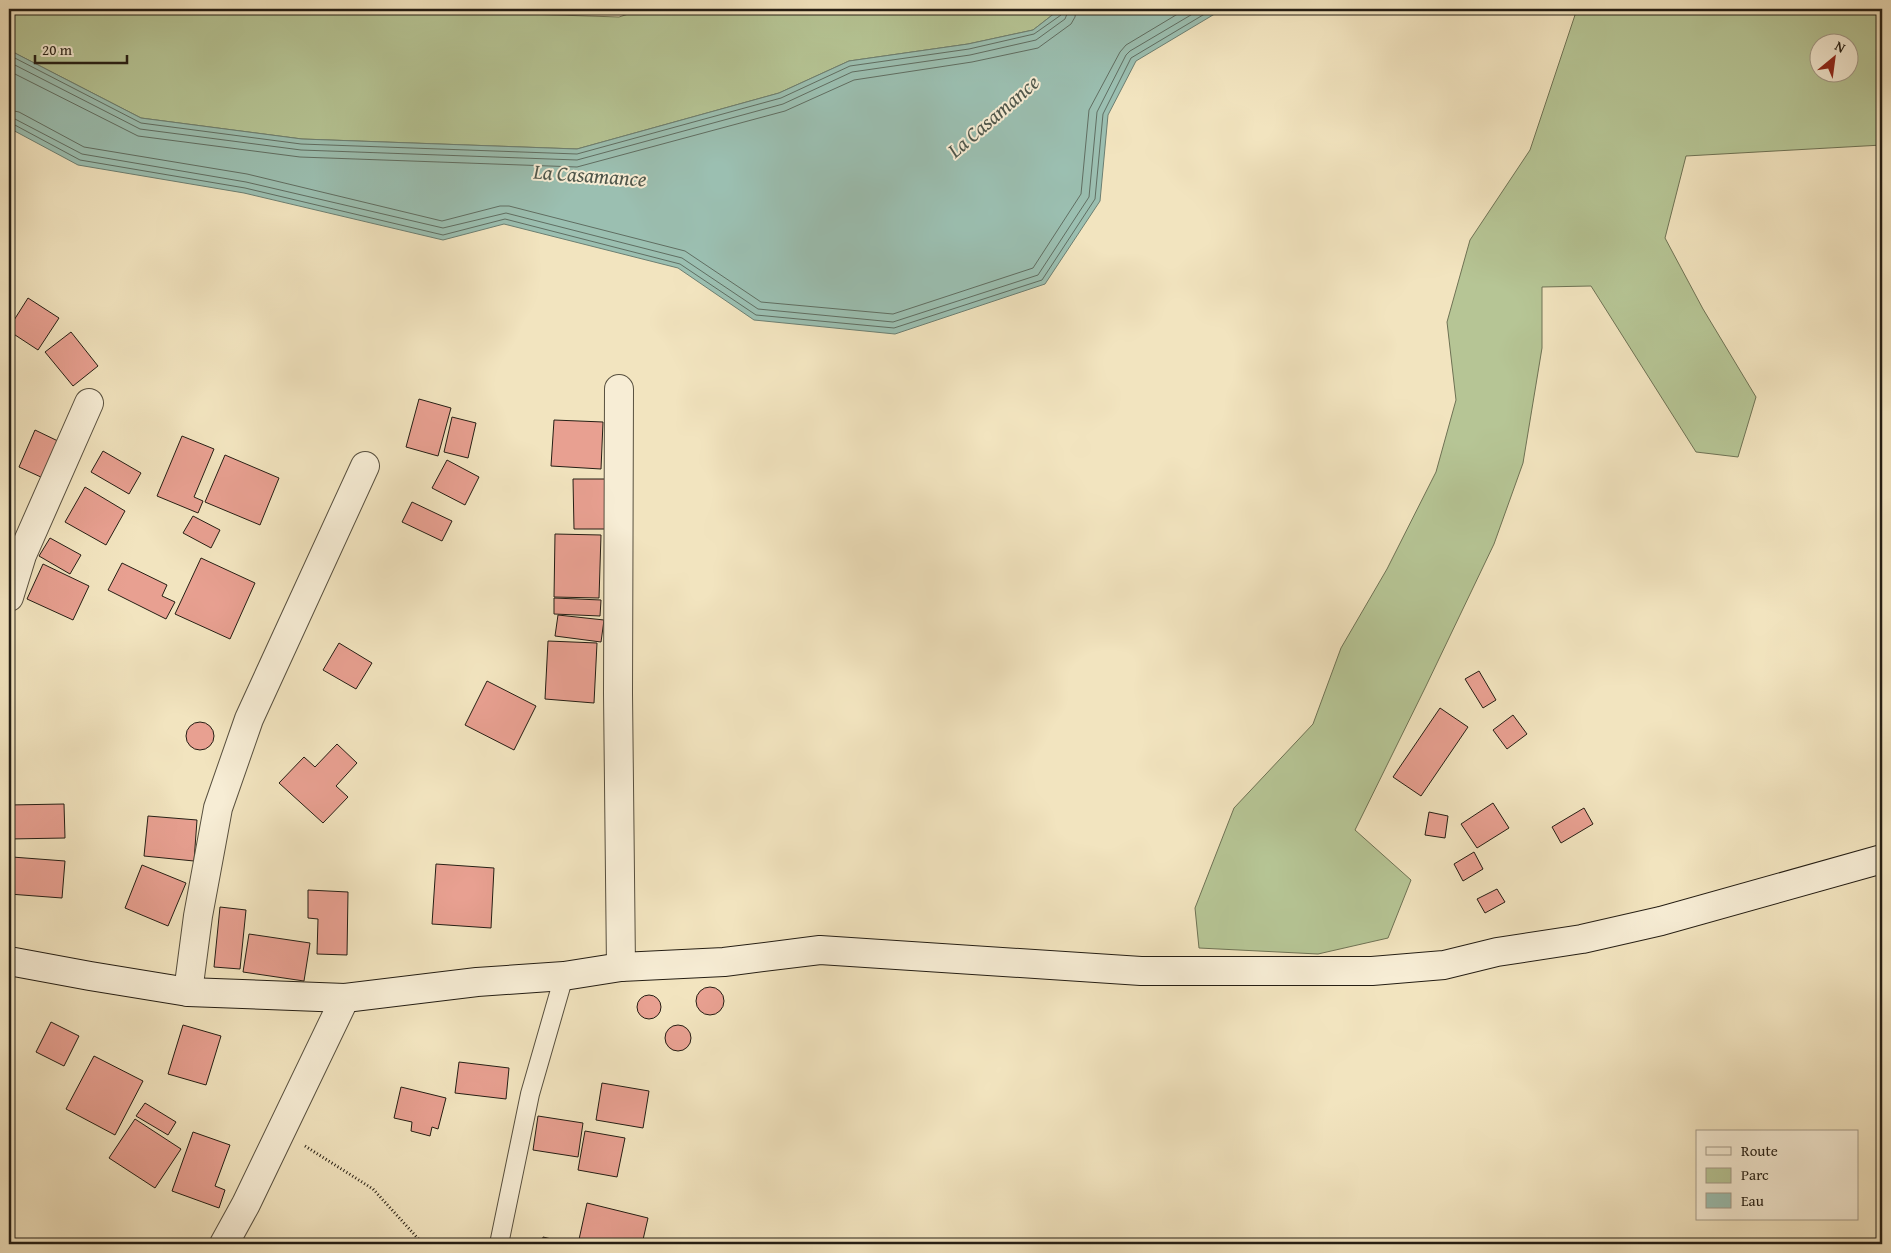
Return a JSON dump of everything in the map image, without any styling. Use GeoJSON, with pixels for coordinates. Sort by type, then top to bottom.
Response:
{"type":"FeatureCollection","features":[{"type":"Feature","properties":{"kind":"street"},"geometry":{"type":"LineString","coordinates":[[619,389],[618,703],[621,967]]}},
{"type":"Feature","properties":{"kind":"street"},"geometry":{"type":"LineString","coordinates":[[9,596],[22,555],[89,404]]}},
{"type":"Feature","properties":{"kind":"street"},"geometry":{"type":"LineString","coordinates":[[188,992],[198,916],[218,808],[249,719],[365,466]]}},
{"type":"Feature","properties":{"kind":"street"},"geometry":{"type":"LineString","coordinates":[[9,961],[188,992],[344,998],[477,982],[564,976],[621,967],[724,962],[820,950],[1141,971],[1372,971],[1444,965],[1497,952],[1582,938],[1661,921],[1882,859]]}},
{"type":"Feature","properties":{"kind":"street"},"geometry":{"type":"LineString","coordinates":[[224,1244],[246,1204],[344,998]]}},
{"type":"Feature","properties":{"kind":"lane"},"geometry":{"type":"LineString","coordinates":[[499,1244],[530,1094],[564,976]]}},
{"type":"Feature","properties":{"kind":"path"},"geometry":{"type":"LineString","coordinates":[[281,1132],[373,1189],[423,1244]]}},
{"type":"Feature","properties":{"kind":"green space"},"geometry":{"type":"Polygon","coordinates":[[[9,9],[458,9],[465,12],[619,17],[644,9],[1060,9],[1033,30],[968,44],[849,61],[779,93],[577,149],[302,139],[141,118],[9,50],[9,9]]]}},
{"type":"Feature","properties":{"kind":"green space"},"geometry":{"type":"Polygon","coordinates":[[[1579,9],[1882,9],[1882,145],[1686,156],[1665,238],[1703,309],[1756,397],[1738,457],[1696,452],[1591,286],[1542,287],[1542,348],[1523,463],[1494,544],[1355,830],[1411,880],[1388,938],[1318,954],[1199,948],[1195,908],[1234,808],[1313,724],[1341,648],[1387,569],[1436,472],[1456,400],[1447,322],[1470,240],[1530,150],[1576,12],[1579,9]]]}},
{"type":"Feature","properties":{"kind":"water","name":"La Casamance"},"geometry":{"type":"Polygon","coordinates":[[[1060,9],[1223,9],[1136,61],[1108,115],[1100,201],[1045,284],[895,334],[754,320],[678,268],[504,224],[443,240],[244,193],[78,165],[9,128],[9,50],[141,118],[302,139],[577,149],[779,93],[849,61],[968,44],[1033,30],[1060,9]]]}},
{"type":"Feature","properties":{"kind":"building"},"geometry":{"type":"Polygon","coordinates":[[[28,298],[59,318],[38,350],[9,331],[28,298]]]}},
{"type":"Feature","properties":{"kind":"building"},"geometry":{"type":"Polygon","coordinates":[[[71,332],[98,366],[73,386],[45,352],[71,332]]]}},
{"type":"Feature","properties":{"kind":"building"},"geometry":{"type":"Polygon","coordinates":[[[419,399],[451,408],[438,456],[406,447],[419,399]]]}},
{"type":"Feature","properties":{"kind":"building"},"geometry":{"type":"Polygon","coordinates":[[[452,417],[476,423],[468,458],[444,452],[452,417]]]}},
{"type":"Feature","properties":{"kind":"building"},"geometry":{"type":"Polygon","coordinates":[[[554,420],[603,422],[601,469],[551,466],[554,420]]]}},
{"type":"Feature","properties":{"kind":"building"},"geometry":{"type":"Polygon","coordinates":[[[35,430],[60,442],[43,478],[19,467],[35,430]]]}},
{"type":"Feature","properties":{"kind":"building"},"geometry":{"type":"Polygon","coordinates":[[[182,436],[214,449],[194,497],[203,501],[198,513],[157,496],[182,436]]]}},
{"type":"Feature","properties":{"kind":"building"},"geometry":{"type":"Polygon","coordinates":[[[103,451],[141,473],[129,494],[91,472],[103,451]]]}},
{"type":"Feature","properties":{"kind":"building"},"geometry":{"type":"Polygon","coordinates":[[[225,455],[279,478],[260,525],[205,502],[225,455]]]}},
{"type":"Feature","properties":{"kind":"building"},"geometry":{"type":"Polygon","coordinates":[[[447,460],[479,477],[465,505],[432,488],[447,460]]]}},
{"type":"Feature","properties":{"kind":"building"},"geometry":{"type":"Polygon","coordinates":[[[573,479],[605,479],[605,529],[574,529],[573,479]]]}},
{"type":"Feature","properties":{"kind":"building"},"geometry":{"type":"Polygon","coordinates":[[[85,487],[125,511],[106,545],[65,522],[85,487]]]}},
{"type":"Feature","properties":{"kind":"building"},"geometry":{"type":"Polygon","coordinates":[[[412,502],[452,521],[442,541],[402,522],[412,502]]]}},
{"type":"Feature","properties":{"kind":"building"},"geometry":{"type":"Polygon","coordinates":[[[193,516],[220,530],[211,548],[183,533],[193,516]]]}},
{"type":"Feature","properties":{"kind":"building"},"geometry":{"type":"Polygon","coordinates":[[[555,534],[601,535],[599,598],[554,597],[555,534]]]}},
{"type":"Feature","properties":{"kind":"building"},"geometry":{"type":"Polygon","coordinates":[[[50,538],[81,555],[70,574],[39,556],[50,538]]]}},
{"type":"Feature","properties":{"kind":"building"},"geometry":{"type":"Polygon","coordinates":[[[201,558],[255,583],[230,639],[175,614],[201,558]]]}},
{"type":"Feature","properties":{"kind":"building"},"geometry":{"type":"Polygon","coordinates":[[[122,563],[167,585],[162,596],[175,602],[166,619],[108,590],[122,563]]]}},
{"type":"Feature","properties":{"kind":"building"},"geometry":{"type":"Polygon","coordinates":[[[43,564],[89,586],[73,620],[27,599],[43,564]]]}},
{"type":"Feature","properties":{"kind":"building"},"geometry":{"type":"Polygon","coordinates":[[[554,598],[601,600],[600,616],[554,614],[554,598]]]}},
{"type":"Feature","properties":{"kind":"building"},"geometry":{"type":"Polygon","coordinates":[[[558,615],[604,620],[601,642],[555,636],[558,615]]]}},
{"type":"Feature","properties":{"kind":"building"},"geometry":{"type":"Polygon","coordinates":[[[548,641],[597,643],[594,703],[545,699],[548,641]]]}},
{"type":"Feature","properties":{"kind":"building"},"geometry":{"type":"Polygon","coordinates":[[[339,643],[372,663],[356,689],[323,670],[339,643]]]}},
{"type":"Feature","properties":{"kind":"building"},"geometry":{"type":"Polygon","coordinates":[[[1479,671],[1496,700],[1483,708],[1465,679],[1479,671]]]}},
{"type":"Feature","properties":{"kind":"building"},"geometry":{"type":"Polygon","coordinates":[[[487,681],[536,706],[514,750],[465,725],[487,681]]]}},
{"type":"Feature","properties":{"kind":"building"},"geometry":{"type":"Polygon","coordinates":[[[1440,708],[1468,727],[1421,796],[1393,777],[1440,708]]]}},
{"type":"Feature","properties":{"kind":"building"},"geometry":{"type":"Polygon","coordinates":[[[1513,715],[1527,734],[1507,749],[1493,730],[1513,715]]]}},
{"type":"Feature","properties":{"kind":"building"},"geometry":{"type":"Polygon","coordinates":[[[200,722],[210,726],[214,736],[210,746],[200,750],[190,746],[186,736],[190,726],[200,722]]]}},
{"type":"Feature","properties":{"kind":"building"},"geometry":{"type":"Polygon","coordinates":[[[337,744],[357,763],[336,786],[348,797],[323,823],[279,783],[304,757],[315,767],[337,744]]]}},
{"type":"Feature","properties":{"kind":"building"},"geometry":{"type":"Polygon","coordinates":[[[1493,803],[1509,828],[1477,848],[1461,824],[1493,803]]]}},
{"type":"Feature","properties":{"kind":"building"},"geometry":{"type":"Polygon","coordinates":[[[64,804],[65,838],[9,839],[9,805],[64,804]]]}},
{"type":"Feature","properties":{"kind":"building"},"geometry":{"type":"Polygon","coordinates":[[[1584,808],[1593,824],[1561,843],[1552,827],[1584,808]]]}},
{"type":"Feature","properties":{"kind":"building"},"geometry":{"type":"Polygon","coordinates":[[[1429,812],[1448,816],[1445,838],[1425,835],[1429,812]]]}},
{"type":"Feature","properties":{"kind":"building"},"geometry":{"type":"Polygon","coordinates":[[[148,816],[197,820],[194,861],[144,856],[148,816]]]}},
{"type":"Feature","properties":{"kind":"building"},"geometry":{"type":"Polygon","coordinates":[[[1474,852],[1483,869],[1463,881],[1454,864],[1474,852]]]}},
{"type":"Feature","properties":{"kind":"building"},"geometry":{"type":"Polygon","coordinates":[[[12,857],[65,861],[62,898],[9,894],[12,857]]]}},
{"type":"Feature","properties":{"kind":"building"},"geometry":{"type":"Polygon","coordinates":[[[436,864],[494,868],[491,928],[432,924],[436,864]]]}},
{"type":"Feature","properties":{"kind":"building"},"geometry":{"type":"Polygon","coordinates":[[[142,865],[186,883],[168,926],[125,908],[142,865]]]}},
{"type":"Feature","properties":{"kind":"building"},"geometry":{"type":"Polygon","coordinates":[[[1497,889],[1505,902],[1485,913],[1477,899],[1497,889]]]}},
{"type":"Feature","properties":{"kind":"building"},"geometry":{"type":"Polygon","coordinates":[[[308,890],[348,892],[347,955],[317,954],[318,919],[308,918],[308,890]]]}},
{"type":"Feature","properties":{"kind":"building"},"geometry":{"type":"Polygon","coordinates":[[[220,907],[246,910],[240,969],[214,967],[220,907]]]}},
{"type":"Feature","properties":{"kind":"building"},"geometry":{"type":"Polygon","coordinates":[[[249,934],[310,943],[304,981],[243,972],[249,934]]]}},
{"type":"Feature","properties":{"kind":"building"},"geometry":{"type":"Polygon","coordinates":[[[710,987],[720,991],[724,1001],[720,1011],[710,1015],[700,1011],[696,1001],[700,991],[710,987]]]}},
{"type":"Feature","properties":{"kind":"building"},"geometry":{"type":"Polygon","coordinates":[[[649,995],[654,996],[660,1002],[660,1012],[654,1018],[649,1019],[644,1018],[638,1012],[637,1007],[638,1002],[644,996],[649,995]]]}},
{"type":"Feature","properties":{"kind":"building"},"geometry":{"type":"Polygon","coordinates":[[[51,1022],[79,1036],[64,1066],[36,1052],[51,1022]]]}},
{"type":"Feature","properties":{"kind":"building"},"geometry":{"type":"Polygon","coordinates":[[[183,1025],[221,1036],[206,1085],[168,1074],[183,1025]]]}},
{"type":"Feature","properties":{"kind":"building"},"geometry":{"type":"Polygon","coordinates":[[[678,1025],[687,1029],[691,1038],[687,1047],[678,1051],[669,1047],[665,1038],[669,1029],[678,1025]]]}},
{"type":"Feature","properties":{"kind":"building"},"geometry":{"type":"Polygon","coordinates":[[[94,1056],[143,1081],[115,1135],[66,1109],[94,1056]]]}},
{"type":"Feature","properties":{"kind":"building"},"geometry":{"type":"Polygon","coordinates":[[[459,1062],[509,1068],[506,1099],[455,1093],[459,1062]]]}},
{"type":"Feature","properties":{"kind":"building"},"geometry":{"type":"Polygon","coordinates":[[[602,1083],[649,1091],[643,1128],[596,1120],[602,1083]]]}},
{"type":"Feature","properties":{"kind":"building"},"geometry":{"type":"Polygon","coordinates":[[[401,1087],[446,1098],[438,1129],[432,1127],[430,1136],[411,1131],[412,1122],[394,1118],[401,1087]]]}},
{"type":"Feature","properties":{"kind":"building"},"geometry":{"type":"Polygon","coordinates":[[[145,1103],[176,1122],[168,1135],[136,1116],[145,1103]]]}},
{"type":"Feature","properties":{"kind":"building"},"geometry":{"type":"Polygon","coordinates":[[[538,1116],[583,1123],[578,1157],[533,1150],[538,1116]]]}},
{"type":"Feature","properties":{"kind":"building"},"geometry":{"type":"Polygon","coordinates":[[[135,1119],[181,1149],[155,1188],[109,1158],[135,1119]]]}},
{"type":"Feature","properties":{"kind":"building"},"geometry":{"type":"Polygon","coordinates":[[[585,1131],[625,1138],[617,1177],[578,1170],[585,1131]]]}},
{"type":"Feature","properties":{"kind":"building"},"geometry":{"type":"Polygon","coordinates":[[[193,1132],[230,1145],[215,1186],[225,1190],[219,1208],[172,1191],[193,1132]]]}},
{"type":"Feature","properties":{"kind":"building"},"geometry":{"type":"Polygon","coordinates":[[[587,1203],[648,1218],[642,1244],[578,1244],[587,1203]]]}},
{"type":"Feature","properties":{"kind":"building"},"geometry":{"type":"Polygon","coordinates":[[[543,1237],[560,1241],[560,1244],[542,1244],[543,1237]]]}}]}
